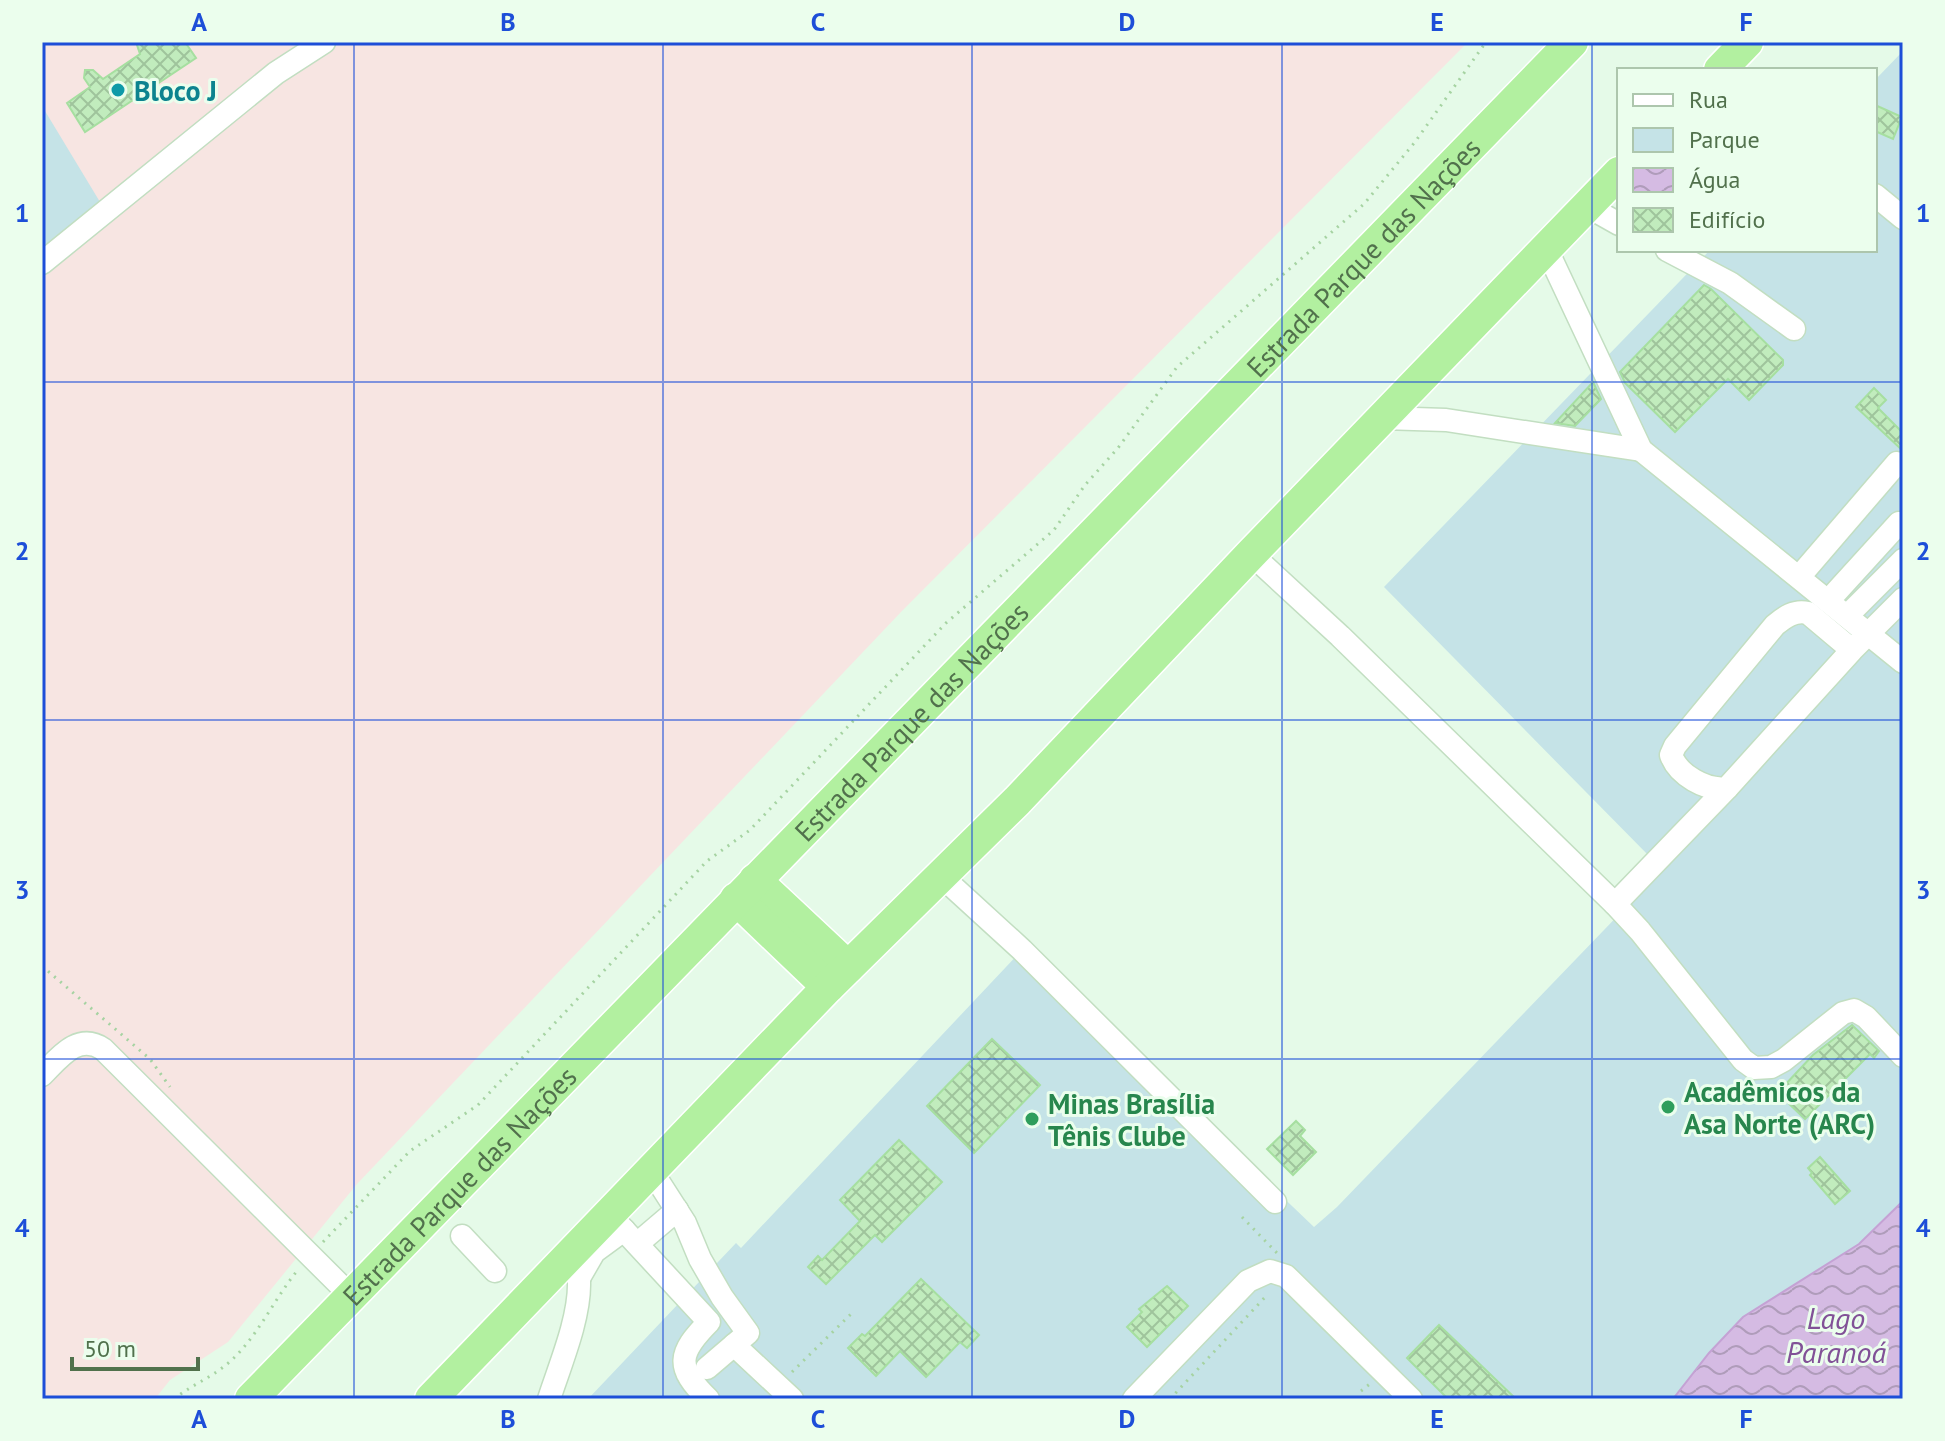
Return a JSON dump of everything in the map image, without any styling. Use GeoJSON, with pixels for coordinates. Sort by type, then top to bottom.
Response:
{"type":"FeatureCollection","features":[{"type":"Feature","properties":{"kind":"highway","name":"Estrada Parque das Nações"},"geometry":{"type":"LineString","coordinates":[[251,1399],[1572,42]]}},
{"type":"Feature","properties":{"kind":"highway"},"geometry":{"type":"LineString","coordinates":[[431,1399],[576,1265],[623,1229],[651,1170],[838,977],[1017,801],[1617,175]]}},
{"type":"Feature","properties":{"kind":"highway"},"geometry":{"type":"LineString","coordinates":[[746,889],[838,977]]}},
{"type":"Feature","properties":{"kind":"street"},"geometry":{"type":"LineString","coordinates":[[42,263],[276,73],[324,42]]}},
{"type":"Feature","properties":{"kind":"street"},"geometry":{"type":"LineString","coordinates":[[1877,197],[1903,218]]}},
{"type":"Feature","properties":{"kind":"street"},"geometry":{"type":"LineString","coordinates":[[1587,206],[1617,223]]}},
{"type":"Feature","properties":{"kind":"street"},"geometry":{"type":"LineString","coordinates":[[1546,248],[1641,450],[1903,662]]}},
{"type":"Feature","properties":{"kind":"street"},"geometry":{"type":"LineString","coordinates":[[1671,252],[1730,283],[1794,329]]}},
{"type":"Feature","properties":{"kind":"street"},"geometry":{"type":"LineString","coordinates":[[1382,418],[1446,420],[1641,450]]}},
{"type":"Feature","properties":{"kind":"street"},"geometry":{"type":"LineString","coordinates":[[1799,577],[1897,463]]}},
{"type":"Feature","properties":{"kind":"street"},"geometry":{"type":"LineString","coordinates":[[1828,601],[1899,523]]}},
{"type":"Feature","properties":{"kind":"street"},"geometry":{"type":"LineString","coordinates":[[1251,554],[1363,658],[1615,904],[1743,1060],[1754,1068],[1771,1067],[1850,1010],[1866,1017],[1903,1056]]}},
{"type":"Feature","properties":{"kind":"street"},"geometry":{"type":"LineString","coordinates":[[1847,616],[1903,560]]}},
{"type":"Feature","properties":{"kind":"street"},"geometry":{"type":"LineString","coordinates":[[1615,904],[1903,599]]}},
{"type":"Feature","properties":{"kind":"street"},"geometry":{"type":"LineString","coordinates":[[1727,788],[1714,788],[1698,782],[1675,766],[1673,751],[1775,625],[1786,616],[1800,611],[1808,613],[1852,650]]}},
{"type":"Feature","properties":{"kind":"street"},"geometry":{"type":"LineString","coordinates":[[941,876],[1022,950],[1275,1202]]}},
{"type":"Feature","properties":{"kind":"street"},"geometry":{"type":"LineString","coordinates":[[42,1075],[75,1045],[95,1043],[350,1295]]}},
{"type":"Feature","properties":{"kind":"street"},"geometry":{"type":"LineString","coordinates":[[651,1170],[685,1223],[700,1259],[722,1297],[748,1333],[707,1368]]}},
{"type":"Feature","properties":{"kind":"street"},"geometry":{"type":"LineString","coordinates":[[677,1210],[623,1229],[709,1322],[687,1344],[684,1359],[687,1375],[708,1399]]}},
{"type":"Feature","properties":{"kind":"street"},"geometry":{"type":"LineString","coordinates":[[462,1236],[495,1271]]}},
{"type":"Feature","properties":{"kind":"street"},"geometry":{"type":"LineString","coordinates":[[549,1399],[570,1330],[576,1265]]}},
{"type":"Feature","properties":{"kind":"street"},"geometry":{"type":"LineString","coordinates":[[1134,1399],[1248,1281],[1270,1271],[1286,1276],[1411,1399]]}},
{"type":"Feature","properties":{"kind":"street"},"geometry":{"type":"LineString","coordinates":[[734,1345],[792,1399]]}},
{"type":"Feature","properties":{"kind":"path"},"geometry":{"type":"LineString","coordinates":[[174,1399],[225,1366],[253,1337],[310,1255],[410,1151],[478,1105],[707,861],[750,830],[946,623],[1054,530],[1090,478],[1118,448],[1177,367],[1364,204],[1415,142],[1486,42]]}},
{"type":"Feature","properties":{"kind":"path"},"geometry":{"type":"LineString","coordinates":[[1170,1399],[1267,1295]]}},
{"type":"Feature","properties":{"kind":"path"},"geometry":{"type":"LineString","coordinates":[[789,1375],[853,1312]]}},
{"type":"Feature","properties":{"kind":"shaded area"},"geometry":{"type":"Polygon","coordinates":[[[42,42],[1468,42],[901,612],[357,1184],[228,1342],[170,1380],[155,1399],[42,1399],[42,42]]]}},
{"type":"Feature","properties":{"kind":"green space"},"geometry":{"type":"Polygon","coordinates":[[[1903,51],[1903,1201],[1859,1244],[1743,1317],[1709,1353],[1673,1399],[588,1399],[736,1243],[741,1248],[1023,949],[1314,1227],[1337,1207],[1709,821],[1652,859],[1384,587],[1708,252],[1877,252],[1877,78],[1903,51]]]}},
{"type":"Feature","properties":{"kind":"green space"},"geometry":{"type":"Polygon","coordinates":[[[42,106],[100,202],[42,249],[42,106]]]}},
{"type":"Feature","properties":{"kind":"water","name":"Lago Paranoá"},"geometry":{"type":"Polygon","coordinates":[[[1903,1201],[1903,1399],[1673,1399],[1709,1353],[1743,1317],[1859,1244],[1903,1201]]]}},
{"type":"Feature","properties":{"kind":"building","name":"Bloco J"},"geometry":{"type":"Polygon","coordinates":[[[136,42],[185,42],[196,58],[85,132],[67,103],[90,87],[84,78],[85,70],[93,70],[103,79],[140,54],[136,42]]]}},
{"type":"Feature","properties":{"kind":"building"},"geometry":{"type":"Polygon","coordinates":[[[1877,106],[1902,117],[1893,139],[1877,132],[1877,106]]]}},
{"type":"Feature","properties":{"kind":"building"},"geometry":{"type":"Polygon","coordinates":[[[1704,285],[1783,360],[1783,365],[1749,400],[1728,379],[1675,432],[1625,383],[1620,372],[1704,285]]]}},
{"type":"Feature","properties":{"kind":"building"},"geometry":{"type":"Polygon","coordinates":[[[1593,382],[1601,399],[1575,426],[1555,423],[1593,382]]]}},
{"type":"Feature","properties":{"kind":"building"},"geometry":{"type":"Polygon","coordinates":[[[1874,388],[1886,400],[1878,408],[1903,433],[1903,451],[1856,407],[1874,388]]]}},
{"type":"Feature","properties":{"kind":"building"},"geometry":{"type":"Polygon","coordinates":[[[1852,1025],[1879,1051],[1874,1058],[1870,1054],[1805,1119],[1783,1098],[1790,1091],[1784,1086],[1813,1055],[1852,1025]]]}},
{"type":"Feature","properties":{"kind":"building"},"geometry":{"type":"Polygon","coordinates":[[[992,1039],[1040,1085],[974,1153],[927,1106],[992,1039]]]}},
{"type":"Feature","properties":{"kind":"building"},"geometry":{"type":"Polygon","coordinates":[[[1296,1121],[1305,1130],[1300,1136],[1316,1152],[1293,1175],[1267,1149],[1296,1121]]]}},
{"type":"Feature","properties":{"kind":"building"},"geometry":{"type":"Polygon","coordinates":[[[899,1140],[942,1182],[882,1242],[875,1235],[826,1284],[808,1267],[818,1256],[822,1260],[860,1221],[840,1200],[899,1140]]]}},
{"type":"Feature","properties":{"kind":"building"},"geometry":{"type":"Polygon","coordinates":[[[1820,1157],[1850,1191],[1835,1204],[1810,1175],[1812,1173],[1808,1168],[1820,1157]]]}},
{"type":"Feature","properties":{"kind":"building"},"geometry":{"type":"Polygon","coordinates":[[[921,1279],[979,1335],[967,1348],[960,1342],[926,1377],[900,1351],[876,1376],[848,1348],[862,1334],[865,1336],[921,1279]]]}},
{"type":"Feature","properties":{"kind":"building"},"geometry":{"type":"Polygon","coordinates":[[[1167,1286],[1188,1306],[1147,1347],[1127,1327],[1142,1312],[1139,1309],[1167,1286]]]}},
{"type":"Feature","properties":{"kind":"building"},"geometry":{"type":"Polygon","coordinates":[[[1439,1325],[1516,1399],[1448,1399],[1407,1358],[1439,1325]]]}},
{"type":"Feature","properties":{"kind":"place","name":"Bloco J"},"geometry":{"type":"Point","coordinates":[118,90]}},
{"type":"Feature","properties":{"kind":"place","name":"Acadêmicos da Asa Norte (ARC)"},"geometry":{"type":"Point","coordinates":[1668,1107]}},
{"type":"Feature","properties":{"kind":"place","name":"Minas Brasília Tênis Clube"},"geometry":{"type":"Point","coordinates":[1032,1119]}}]}
